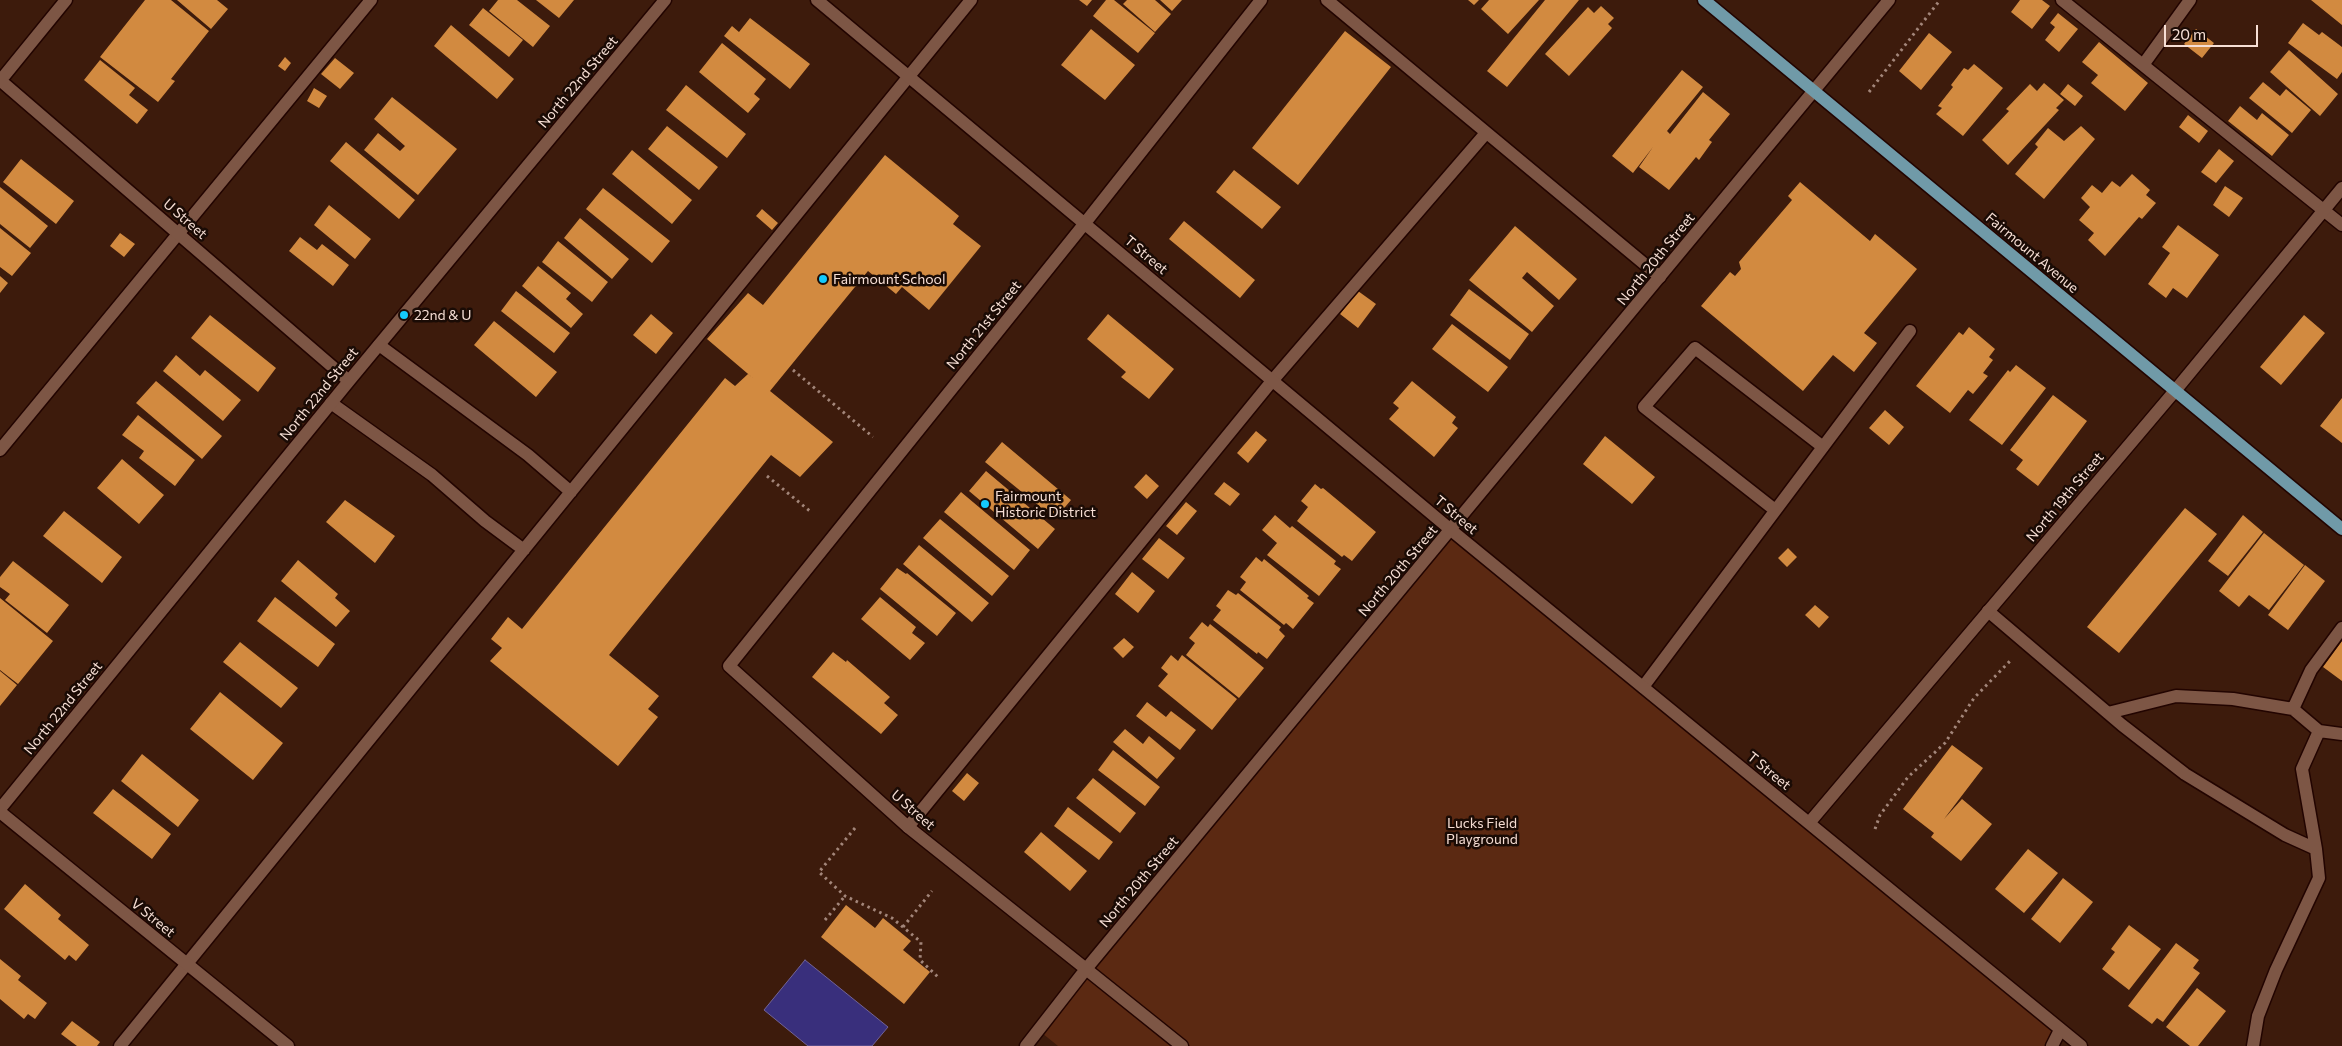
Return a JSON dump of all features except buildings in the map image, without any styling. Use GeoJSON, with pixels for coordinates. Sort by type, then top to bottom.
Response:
{"type":"FeatureCollection","features":[{"type":"Feature","properties":{"kind":"main road","name":"Fairmount Avenue"},"geometry":{"type":"LineString","coordinates":[[1704,0],[2174,392],[2342,529]]}},
{"type":"Feature","properties":{"kind":"street"},"geometry":{"type":"LineString","coordinates":[[0,81],[66,0]]}},
{"type":"Feature","properties":{"kind":"street"},"geometry":{"type":"LineString","coordinates":[[0,450],[371,0]]}},
{"type":"Feature","properties":{"kind":"street","name":"North 22nd Street"},"geometry":{"type":"LineString","coordinates":[[0,811],[379,344],[665,0]]}},
{"type":"Feature","properties":{"kind":"street","name":"T Street"},"geometry":{"type":"LineString","coordinates":[[817,0],[1451,530],[2060,1030],[2082,1046]]}},
{"type":"Feature","properties":{"kind":"street"},"geometry":{"type":"LineString","coordinates":[[120,1046],[188,965],[971,0]]}},
{"type":"Feature","properties":{"kind":"street","name":"North 21st Street"},"geometry":{"type":"LineString","coordinates":[[729,666],[1085,223],[1261,0]]}},
{"type":"Feature","properties":{"kind":"street"},"geometry":{"type":"LineString","coordinates":[[1328,0],[1486,134],[1660,277]]}},
{"type":"Feature","properties":{"kind":"street","name":"North 20th Street"},"geometry":{"type":"LineString","coordinates":[[1026,1046],[1086,969],[1889,0]]}},
{"type":"Feature","properties":{"kind":"street"},"geometry":{"type":"LineString","coordinates":[[2062,0],[2342,225]]}},
{"type":"Feature","properties":{"kind":"street"},"geometry":{"type":"LineString","coordinates":[[2143,65],[2190,0]]}},
{"type":"Feature","properties":{"kind":"street","name":"U Street"},"geometry":{"type":"LineString","coordinates":[[0,81],[349,381]]}},
{"type":"Feature","properties":{"kind":"street"},"geometry":{"type":"LineString","coordinates":[[908,827],[1272,381],[1486,134]]}},
{"type":"Feature","properties":{"kind":"street","name":"North 19th Street"},"geometry":{"type":"LineString","coordinates":[[1808,823],[2174,392],[2342,188]]}},
{"type":"Feature","properties":{"kind":"street"},"geometry":{"type":"LineString","coordinates":[[1643,687],[1910,331]]}},
{"type":"Feature","properties":{"kind":"street"},"geometry":{"type":"LineString","coordinates":[[379,344],[528,456],[571,492]]}},
{"type":"Feature","properties":{"kind":"street"},"geometry":{"type":"LineString","coordinates":[[1775,510],[1644,407],[1695,348],[1823,447]]}},
{"type":"Feature","properties":{"kind":"street"},"geometry":{"type":"LineString","coordinates":[[331,404],[432,475],[485,521],[524,550]]}},
{"type":"Feature","properties":{"kind":"street"},"geometry":{"type":"LineString","coordinates":[[1988,611],[2108,713],[2185,774],[2286,835],[2316,849]]}},
{"type":"Feature","properties":{"kind":"street"},"geometry":{"type":"LineString","coordinates":[[2293,709],[2311,670],[2342,628]]}},
{"type":"Feature","properties":{"kind":"street","name":"U Street"},"geometry":{"type":"LineString","coordinates":[[729,666],[908,827],[1182,1046]]}},
{"type":"Feature","properties":{"kind":"street"},"geometry":{"type":"LineString","coordinates":[[2108,713],[2176,696],[2233,699],[2293,709],[2319,731],[2342,734]]}},
{"type":"Feature","properties":{"kind":"street"},"geometry":{"type":"LineString","coordinates":[[2253,1046],[2258,1016],[2276,970],[2319,878],[2316,849],[2302,769],[2319,731]]}},
{"type":"Feature","properties":{"kind":"street","name":"V Street"},"geometry":{"type":"LineString","coordinates":[[0,811],[288,1046]]}},
{"type":"Feature","properties":{"kind":"street"},"geometry":{"type":"LineString","coordinates":[[2052,1046],[2060,1030]]}},
{"type":"Feature","properties":{"kind":"path"},"geometry":{"type":"LineString","coordinates":[[1869,92],[1940,0]]}},
{"type":"Feature","properties":{"kind":"path"},"geometry":{"type":"LineString","coordinates":[[793,370],[873,437]]}},
{"type":"Feature","properties":{"kind":"path"},"geometry":{"type":"LineString","coordinates":[[767,476],[811,512]]}},
{"type":"Feature","properties":{"kind":"path"},"geometry":{"type":"LineString","coordinates":[[1875,829],[1880,814],[1908,777],[1945,743],[1974,698],[2012,659]]}},
{"type":"Feature","properties":{"kind":"path"},"geometry":{"type":"LineString","coordinates":[[855,828],[819,872],[845,896],[892,918],[921,942],[920,960],[938,977]]}},
{"type":"Feature","properties":{"kind":"path"},"geometry":{"type":"LineString","coordinates":[[903,927],[932,891]]}},
{"type":"Feature","properties":{"kind":"path"},"geometry":{"type":"LineString","coordinates":[[825,920],[845,896]]}},
{"type":"Feature","properties":{"kind":"green space","name":"Lucks Field Playground"},"geometry":{"type":"Polygon","coordinates":[[[1452,528],[2062,1029],[2053,1046],[1058,1046],[1037,1029],[1452,528]]]}},
{"type":"Feature","properties":{"kind":"shaded area"},"geometry":{"type":"Polygon","coordinates":[[[805,960],[888,1027],[872,1046],[808,1046],[764,1010],[805,960]]]}},
{"type":"Feature","properties":{"kind":"place","name":"Fairmount School"},"geometry":{"type":"Point","coordinates":[823,279]}},
{"type":"Feature","properties":{"kind":"place","name":"22nd & U"},"geometry":{"type":"Point","coordinates":[404,315]}},
{"type":"Feature","properties":{"kind":"place","name":"Fairmount Historic District"},"geometry":{"type":"Point","coordinates":[985,504]}}]}
